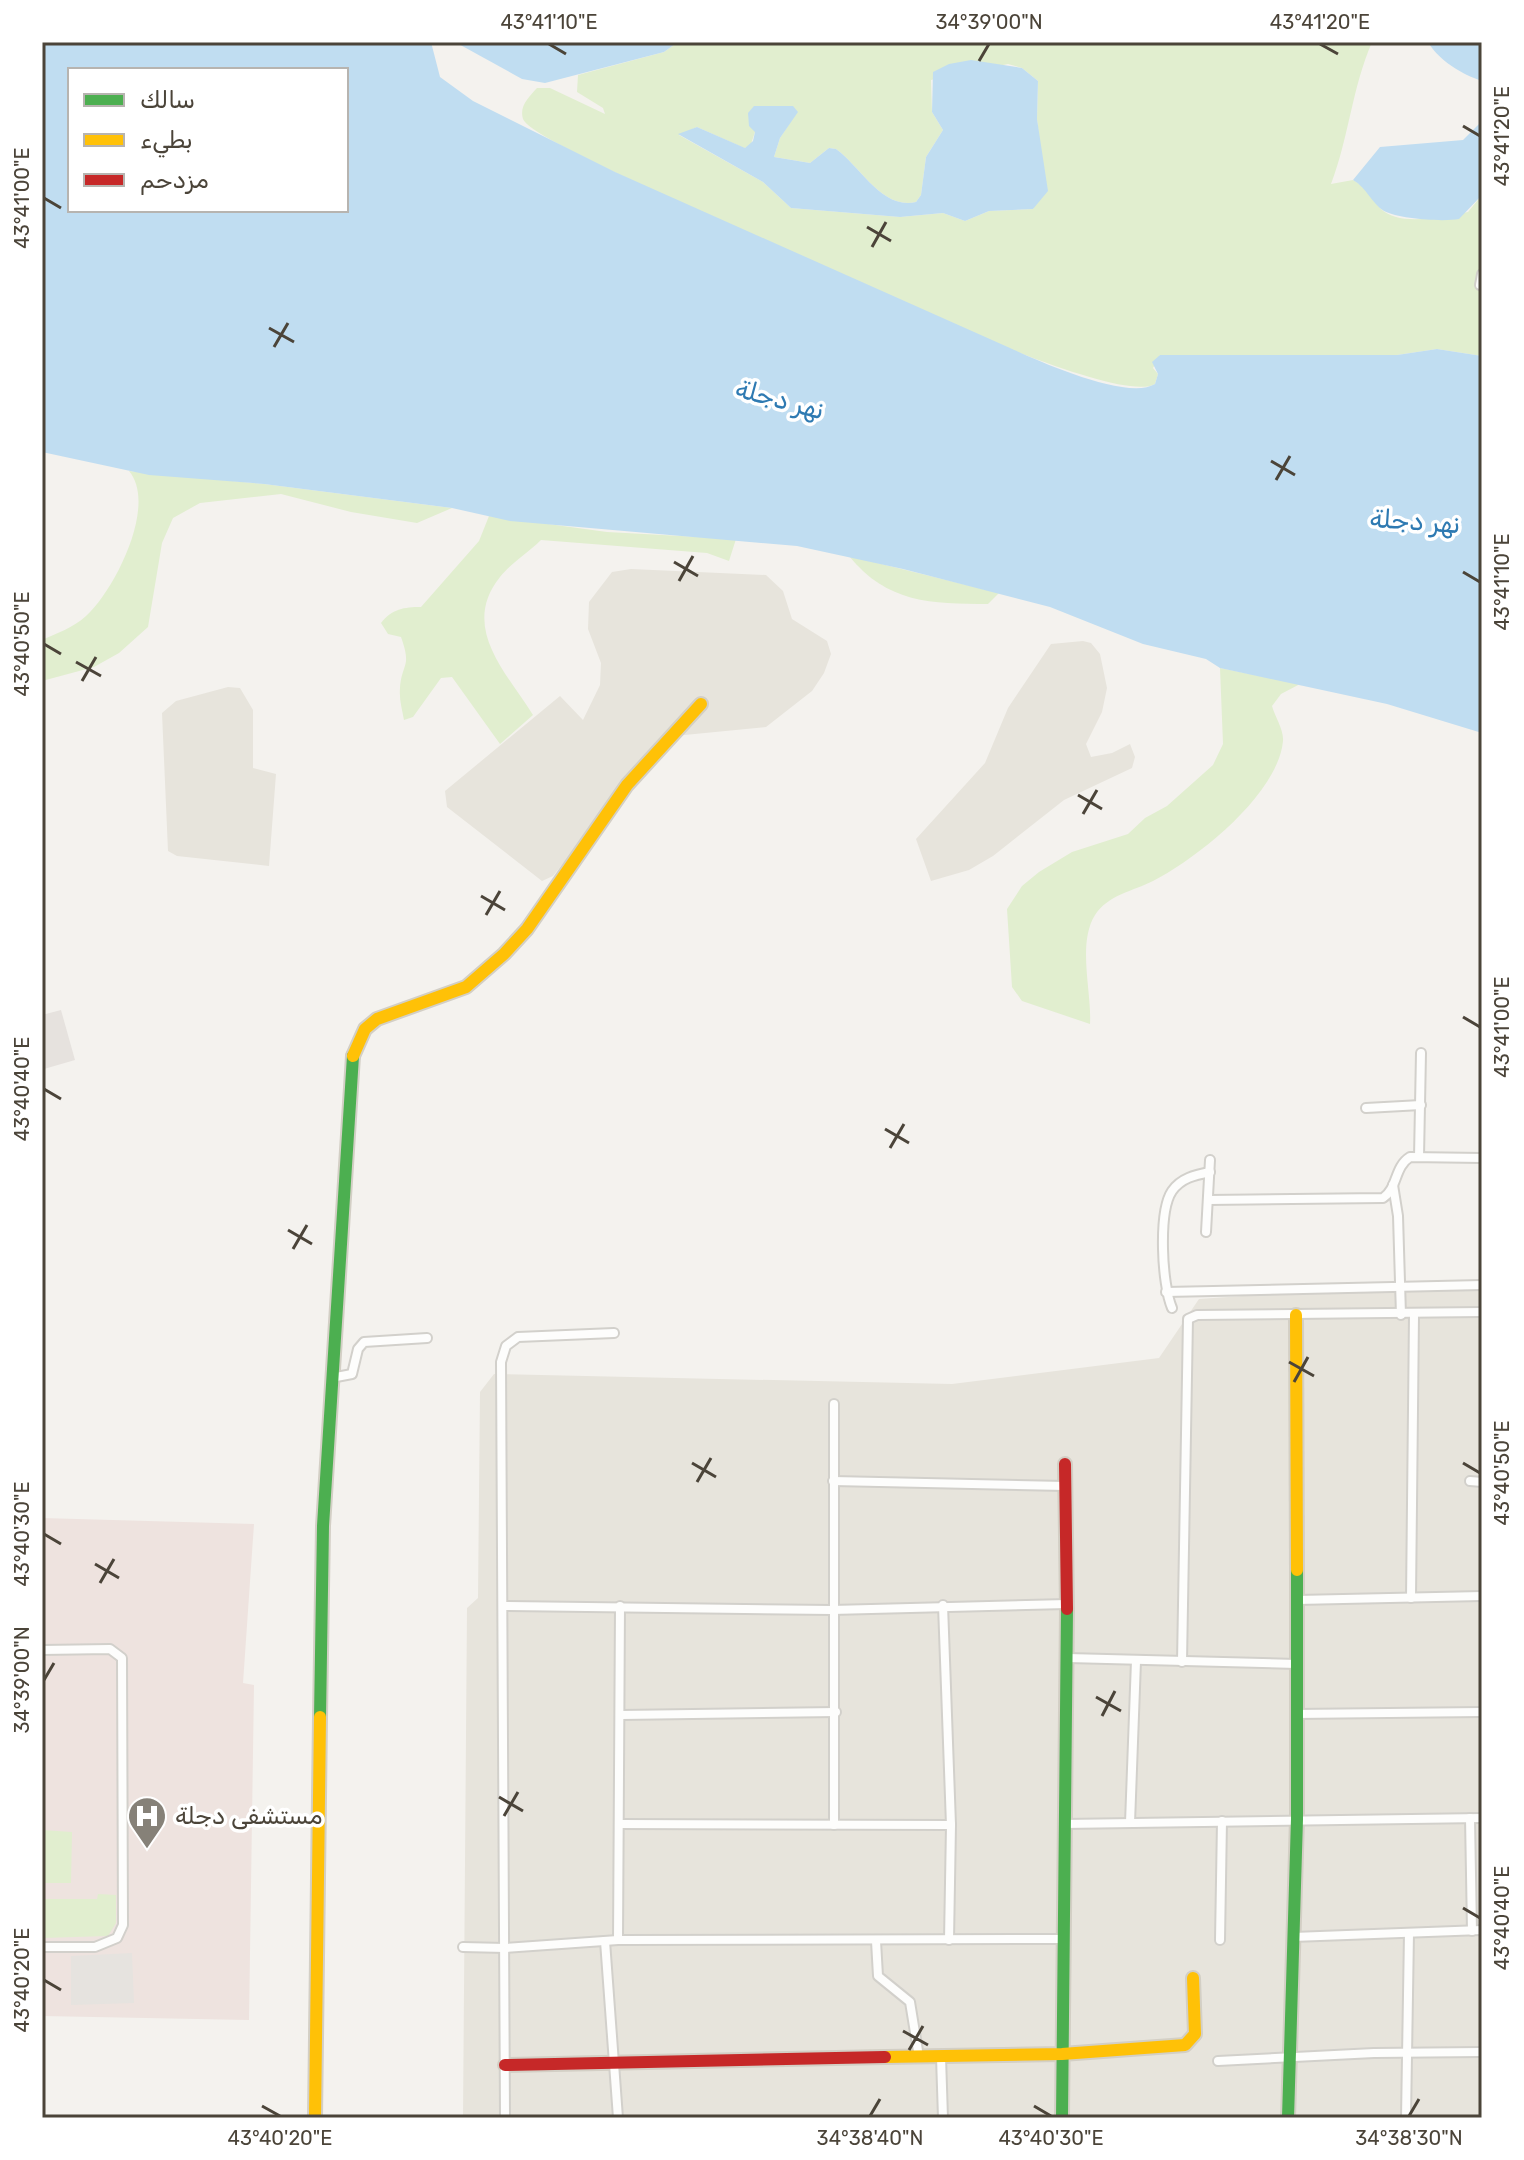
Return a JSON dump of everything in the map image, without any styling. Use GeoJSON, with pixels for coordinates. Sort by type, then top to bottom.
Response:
{"type":"FeatureCollection","features":[{"type":"Feature","properties":{"kind":"street"},"geometry":{"type":"LineString","coordinates":[[1480,285],[1482,274]]}},
{"type":"Feature","properties":{"kind":"street"},"geometry":{"type":"LineString","coordinates":[[315,2118],[323,1526],[352,1058],[365,1029],[377,1019],[466,987],[504,954],[527,929],[627,785],[701,704]]}},
{"type":"Feature","properties":{"kind":"street"},"geometry":{"type":"LineString","coordinates":[[1419,1157],[1421,1053]]}},
{"type":"Feature","properties":{"kind":"street"},"geometry":{"type":"LineString","coordinates":[[1366,1108],[1421,1105]]}},
{"type":"Feature","properties":{"kind":"street"},"geometry":{"type":"LineString","coordinates":[[1208,1200],[1377,1198],[1388,1195],[1404,1161],[1419,1157],[1482,1158]]}},
{"type":"Feature","properties":{"kind":"street"},"geometry":{"type":"LineString","coordinates":[[1206,1232],[1210,1160]]}},
{"type":"Feature","properties":{"kind":"street"},"geometry":{"type":"LineString","coordinates":[[1172,1308],[1166,1292],[1166,1204],[1181,1182],[1210,1172]]}},
{"type":"Feature","properties":{"kind":"street"},"geometry":{"type":"LineString","coordinates":[[1393,1185],[1398,1216],[1401,1315]]}},
{"type":"Feature","properties":{"kind":"street"},"geometry":{"type":"LineString","coordinates":[[1166,1292],[1482,1285]]}},
{"type":"Feature","properties":{"kind":"street"},"geometry":{"type":"LineString","coordinates":[[1182,1662],[1187,1322],[1194,1315],[1482,1312]]}},
{"type":"Feature","properties":{"kind":"street"},"geometry":{"type":"LineString","coordinates":[[1288,2118],[1297,1819],[1296,1315]]}},
{"type":"Feature","properties":{"kind":"street"},"geometry":{"type":"LineString","coordinates":[[1411,1598],[1414,1315]]}},
{"type":"Feature","properties":{"kind":"street"},"geometry":{"type":"LineString","coordinates":[[505,2118],[502,1354],[518,1337],[614,1333]]}},
{"type":"Feature","properties":{"kind":"street"},"geometry":{"type":"LineString","coordinates":[[331,1378],[352,1374],[358,1349],[364,1342],[427,1338]]}},
{"type":"Feature","properties":{"kind":"street"},"geometry":{"type":"LineString","coordinates":[[834,1404],[834,1825]]}},
{"type":"Feature","properties":{"kind":"street"},"geometry":{"type":"LineString","coordinates":[[1062,2118],[1068,1658],[1065,1464]]}},
{"type":"Feature","properties":{"kind":"street"},"geometry":{"type":"LineString","coordinates":[[833,1481],[1065,1486]]}},
{"type":"Feature","properties":{"kind":"street"},"geometry":{"type":"LineString","coordinates":[[1470,1481],[1482,1482]]}},
{"type":"Feature","properties":{"kind":"street"},"geometry":{"type":"LineString","coordinates":[[1297,1600],[1482,1596]]}},
{"type":"Feature","properties":{"kind":"street"},"geometry":{"type":"LineString","coordinates":[[503,1606],[832,1610],[1067,1604]]}},
{"type":"Feature","properties":{"kind":"street"},"geometry":{"type":"LineString","coordinates":[[943,1605],[951,1825],[949,1940]]}},
{"type":"Feature","properties":{"kind":"street"},"geometry":{"type":"LineString","coordinates":[[618,1940],[620,1606]]}},
{"type":"Feature","properties":{"kind":"street"},"geometry":{"type":"LineString","coordinates":[[42,1650],[110,1649],[122,1658],[123,1868],[123,1925],[117,1938],[95,1947],[42,1947]]}},
{"type":"Feature","properties":{"kind":"street"},"geometry":{"type":"LineString","coordinates":[[1068,1658],[1296,1664]]}},
{"type":"Feature","properties":{"kind":"street"},"geometry":{"type":"LineString","coordinates":[[1130,1823],[1136,1661]]}},
{"type":"Feature","properties":{"kind":"street"},"geometry":{"type":"LineString","coordinates":[[621,1715],[836,1712]]}},
{"type":"Feature","properties":{"kind":"street"},"geometry":{"type":"LineString","coordinates":[[1295,1714],[1482,1712]]}},
{"type":"Feature","properties":{"kind":"street"},"geometry":{"type":"LineString","coordinates":[[1293,1937],[1477,1931],[1470,1818]]}},
{"type":"Feature","properties":{"kind":"street"},"geometry":{"type":"LineString","coordinates":[[1064,1824],[1482,1818]]}},
{"type":"Feature","properties":{"kind":"street"},"geometry":{"type":"LineString","coordinates":[[1220,1940],[1222,1821]]}},
{"type":"Feature","properties":{"kind":"street"},"geometry":{"type":"LineString","coordinates":[[619,1824],[951,1825]]}},
{"type":"Feature","properties":{"kind":"street"},"geometry":{"type":"LineString","coordinates":[[1406,2118],[1409,1933]]}},
{"type":"Feature","properties":{"kind":"street"},"geometry":{"type":"LineString","coordinates":[[463,1947],[505,1948],[618,1940],[1063,1939]]}},
{"type":"Feature","properties":{"kind":"street"},"geometry":{"type":"LineString","coordinates":[[605,1941],[618,2118]]}},
{"type":"Feature","properties":{"kind":"street"},"geometry":{"type":"LineString","coordinates":[[876,1941],[878,1976],[912,2008],[919,2057]]}},
{"type":"Feature","properties":{"kind":"street"},"geometry":{"type":"LineString","coordinates":[[505,2065],[1062,2054],[1185,2045],[1195,2034],[1193,1978]]}},
{"type":"Feature","properties":{"kind":"street"},"geometry":{"type":"LineString","coordinates":[[1218,2061],[1482,2052]]}},
{"type":"Feature","properties":{"kind":"street"},"geometry":{"type":"LineString","coordinates":[[941,2057],[943,2118]]}},
{"type":"Feature","properties":{"kind":"shaded area"},"geometry":{"type":"Polygon","coordinates":[[[631,569],[766,575],[783,591],[792,619],[827,641],[831,654],[824,673],[812,691],[766,727],[664,737],[553,876],[542,881],[447,807],[445,791],[560,696],[583,720],[600,685],[601,663],[588,629],[589,602],[612,572],[631,569]]]}},
{"type":"Feature","properties":{"kind":"shaded area"},"geometry":{"type":"Polygon","coordinates":[[[1091,643],[1100,654],[1107,688],[1102,712],[1086,744],[1091,757],[1112,753],[1130,744],[1135,757],[1132,768],[1064,800],[993,856],[969,870],[931,881],[916,839],[985,763],[1008,708],[1051,644],[1091,643]]]}},
{"type":"Feature","properties":{"kind":"shaded area"},"geometry":{"type":"Polygon","coordinates":[[[228,687],[240,688],[253,710],[253,768],[276,774],[269,866],[177,856],[168,851],[162,713],[176,701],[228,687]]]}},
{"type":"Feature","properties":{"kind":"shaded area"},"geometry":{"type":"Polygon","coordinates":[[[61,1010],[75,1060],[44,1069],[42,1015],[61,1010]]]}},
{"type":"Feature","properties":{"kind":"shaded area"},"geometry":{"type":"Polygon","coordinates":[[[1482,1280],[1482,2118],[463,2118],[467,1608],[478,1598],[480,1392],[494,1374],[952,1384],[1159,1358],[1199,1299],[1482,1280]]]}},
{"type":"Feature","properties":{"kind":"shaded area","name":"مستشفى دجلة"},"geometry":{"type":"Polygon","coordinates":[[[42,1518],[254,1524],[243,1683],[254,1685],[249,2020],[42,2016],[42,1518]]]}},
{"type":"Feature","properties":{"kind":"shaded area"},"geometry":{"type":"Polygon","coordinates":[[[132,1953],[134,2003],[71,2005],[71,1956],[132,1953]]]}},
{"type":"Feature","properties":{"kind":"green space"},"geometry":{"type":"Polygon","coordinates":[[[678,42],[1372,42],[1331,184],[1353,180],[1388,214],[1410,219],[1468,212],[1482,195],[1482,356],[1437,349],[1397,355],[1160,355],[1153,368],[1158,374],[1155,384],[1128,386],[1083,375],[1025,355],[896,301],[630,179],[558,144],[523,119],[524,106],[537,88],[550,88],[605,114],[603,108],[577,92],[578,75],[664,52],[678,42]],[[1008,64],[931,80],[932,112],[943,130],[926,157],[921,195],[916,202],[904,203],[882,193],[836,149],[829,148],[810,163],[774,157],[780,138],[797,112],[755,132],[750,147],[744,148],[697,127],[679,135],[763,182],[791,208],[900,217],[943,213],[965,221],[989,211],[1033,209],[1044,181],[1037,119],[1038,81],[1022,68],[1008,64]]]}},
{"type":"Feature","properties":{"kind":"green space"},"geometry":{"type":"Polygon","coordinates":[[[129,471],[264,484],[452,508],[417,523],[351,512],[281,494],[200,503],[173,518],[162,543],[148,627],[119,653],[94,667],[42,681],[42,640],[86,616],[109,588],[129,547],[138,504],[137,486],[129,471]]]}},
{"type":"Feature","properties":{"kind":"green space"},"geometry":{"type":"Polygon","coordinates":[[[489,516],[607,532],[736,539],[729,561],[707,553],[541,540],[514,563],[500,577],[489,596],[484,614],[486,631],[500,666],[533,715],[500,744],[452,677],[441,678],[413,717],[404,720],[400,692],[406,660],[404,647],[401,637],[388,634],[381,623],[399,610],[421,607],[479,541],[489,516]]]}},
{"type":"Feature","properties":{"kind":"green space"},"geometry":{"type":"Polygon","coordinates":[[[849,556],[999,593],[988,604],[911,598],[879,583],[849,556]]]}},
{"type":"Feature","properties":{"kind":"green space"},"geometry":{"type":"Polygon","coordinates":[[[1220,668],[1300,684],[1281,694],[1272,706],[1283,741],[1278,761],[1267,782],[1233,822],[1192,857],[1100,908],[1087,940],[1090,1024],[1022,1001],[1012,987],[1007,909],[1022,886],[1039,872],[1072,852],[1128,834],[1145,818],[1167,806],[1213,765],[1223,744],[1220,668]]]}},
{"type":"Feature","properties":{"kind":"green space"},"geometry":{"type":"Polygon","coordinates":[[[42,1830],[72,1832],[71,1883],[42,1883],[42,1830]]]}},
{"type":"Feature","properties":{"kind":"green space"},"geometry":{"type":"Polygon","coordinates":[[[98,1894],[116,1895],[116,1923],[108,1936],[42,1938],[42,1899],[97,1899],[98,1894]]]}},
{"type":"Feature","properties":{"kind":"water","name":"نهر دجلة"},"geometry":{"type":"Polygon","coordinates":[[[42,42],[431,42],[440,77],[473,101],[615,172],[1023,354],[1104,384],[1142,388],[1155,384],[1158,374],[1152,362],[1160,355],[1397,355],[1437,349],[1482,356],[1482,733],[1387,704],[1220,668],[1206,659],[1143,644],[1050,607],[903,569],[797,546],[510,521],[452,508],[264,484],[149,475],[42,452],[42,42]]]}},
{"type":"Feature","properties":{"kind":"water"},"geometry":{"type":"Polygon","coordinates":[[[455,42],[678,42],[664,52],[545,83],[522,79],[455,42]]]}},
{"type":"Feature","properties":{"kind":"water"},"geometry":{"type":"Polygon","coordinates":[[[1428,42],[1482,42],[1482,81],[1452,66],[1428,42]]]}},
{"type":"Feature","properties":{"kind":"water"},"geometry":{"type":"Polygon","coordinates":[[[971,60],[1022,68],[1038,81],[1037,119],[1048,191],[1033,209],[989,211],[965,221],[943,213],[900,217],[791,208],[763,182],[678,134],[697,127],[745,148],[753,141],[755,132],[749,126],[748,113],[754,106],[793,106],[798,112],[780,138],[774,157],[810,163],[829,148],[836,149],[882,193],[904,203],[916,202],[921,195],[926,157],[943,130],[932,112],[933,72],[949,64],[971,60]]]}},
{"type":"Feature","properties":{"kind":"water"},"geometry":{"type":"Polygon","coordinates":[[[1482,121],[1482,195],[1459,219],[1421,219],[1391,214],[1380,208],[1353,180],[1380,147],[1463,140],[1482,121]]]}},
{"type":"Feature","properties":{"kind":"traffic: fast"},"geometry":{"type":"LineString","coordinates":[[320,1717],[323,1526],[353,1056]]}},
{"type":"Feature","properties":{"kind":"traffic: fast"},"geometry":{"type":"LineString","coordinates":[[1288,2118],[1297,1819],[1297,1570]]}},
{"type":"Feature","properties":{"kind":"traffic: fast"},"geometry":{"type":"LineString","coordinates":[[1062,2118],[1067,1609]]}},
{"type":"Feature","properties":{"kind":"traffic: slow"},"geometry":{"type":"LineString","coordinates":[[353,1056],[365,1029],[377,1019],[466,987],[504,954],[527,929],[627,785],[701,704]]}},
{"type":"Feature","properties":{"kind":"traffic: slow"},"geometry":{"type":"LineString","coordinates":[[1296,1315],[1297,1570]]}},
{"type":"Feature","properties":{"kind":"traffic: slow"},"geometry":{"type":"LineString","coordinates":[[315,2118],[320,1717]]}},
{"type":"Feature","properties":{"kind":"traffic: slow"},"geometry":{"type":"LineString","coordinates":[[885,2057],[1062,2054],[1185,2045],[1195,2034],[1193,1978]]}},
{"type":"Feature","properties":{"kind":"traffic: jam"},"geometry":{"type":"LineString","coordinates":[[1065,1464],[1067,1609]]}},
{"type":"Feature","properties":{"kind":"traffic: jam"},"geometry":{"type":"LineString","coordinates":[[505,2065],[885,2057]]}},
{"type":"Feature","properties":{"kind":"place","name":"مستشفى دجلة"},"geometry":{"type":"Point","coordinates":[147,1850]}}]}
